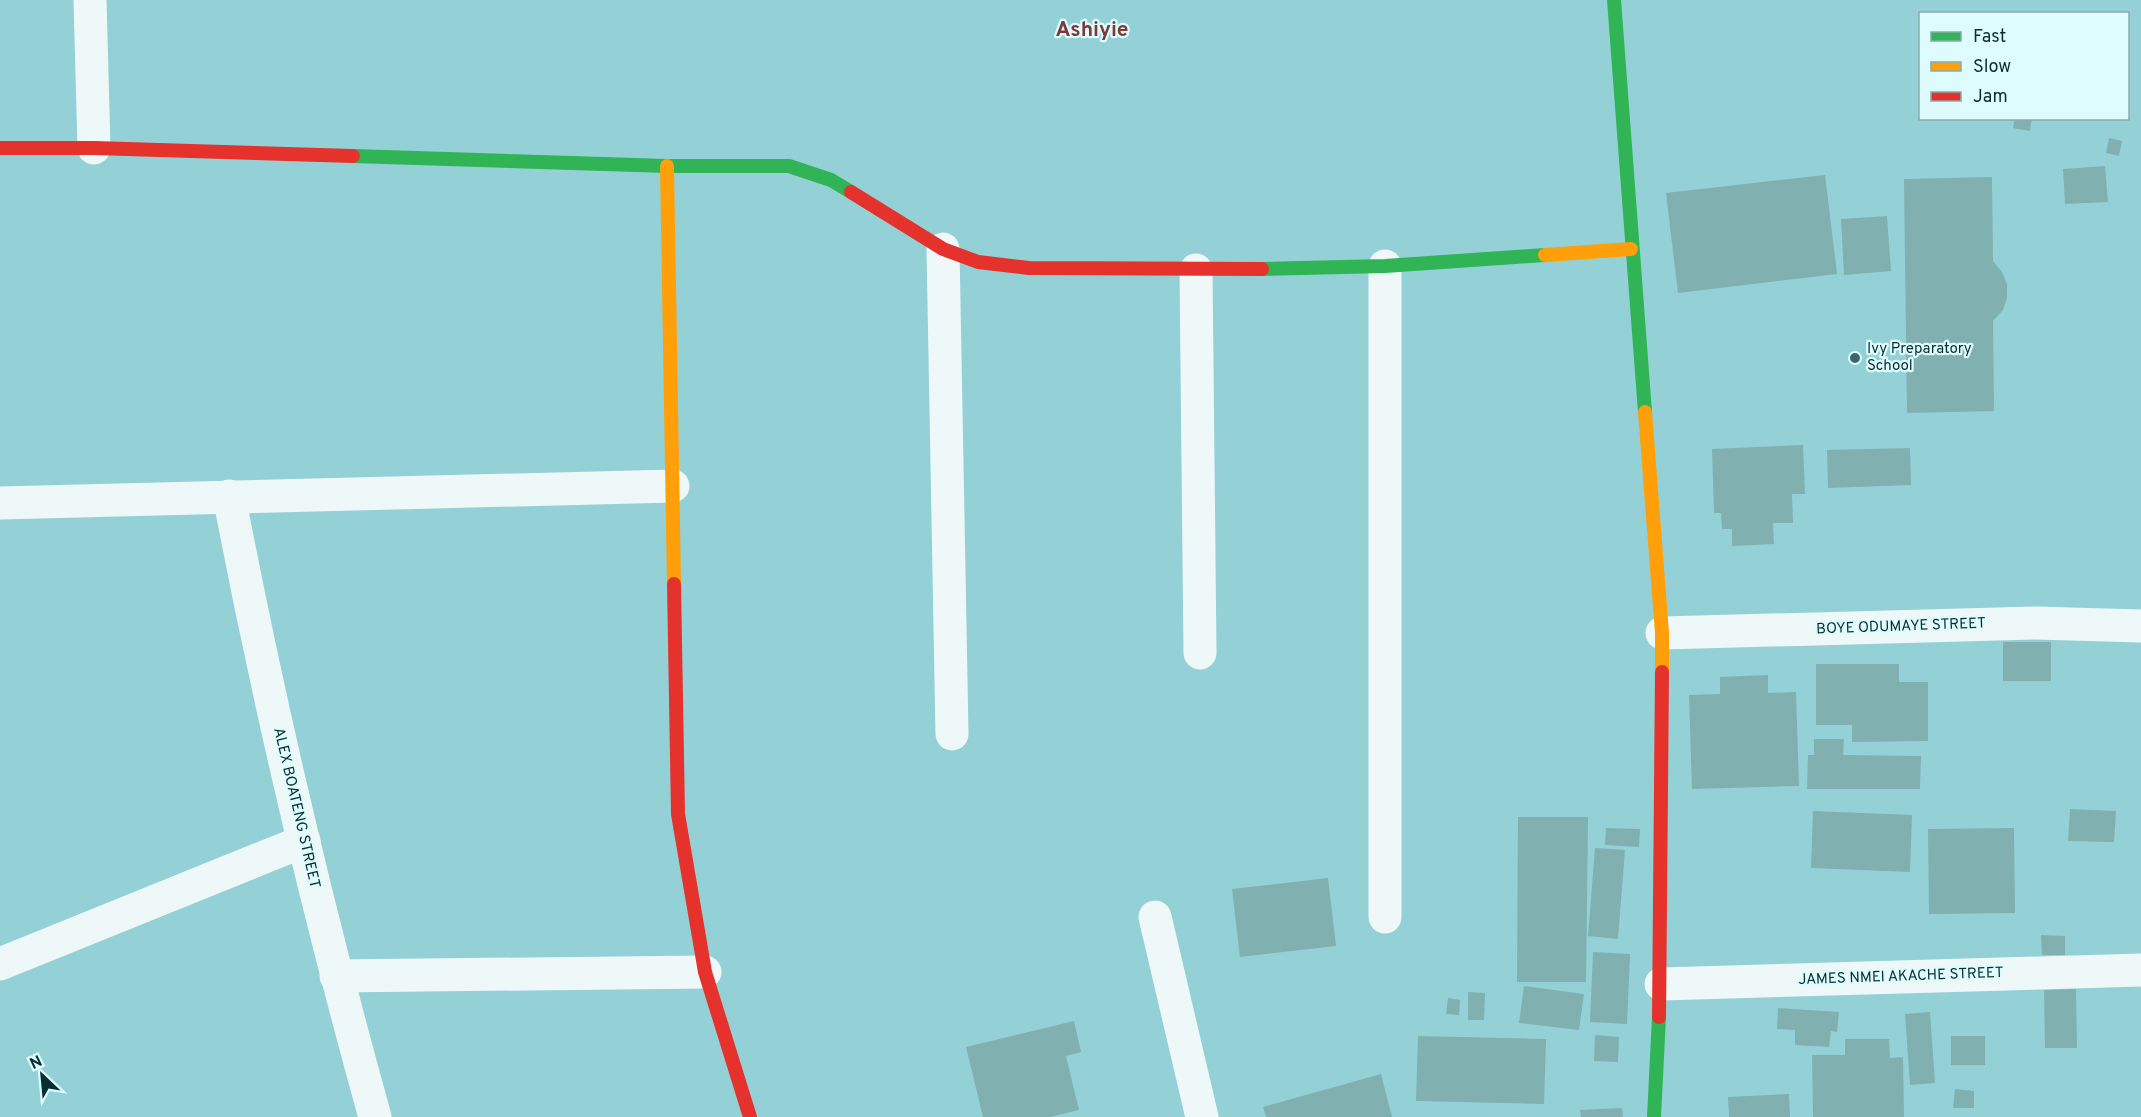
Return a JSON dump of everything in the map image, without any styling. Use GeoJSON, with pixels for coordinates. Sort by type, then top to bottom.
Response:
{"type":"FeatureCollection","features":[{"type":"Feature","properties":{"kind":"street"},"geometry":{"type":"LineString","coordinates":[[90,0],[94,148]]}},
{"type":"Feature","properties":{"kind":"street"},"geometry":{"type":"LineString","coordinates":[[1614,0],[1631,249],[1662,633],[1661,984],[1654,1117]]}},
{"type":"Feature","properties":{"kind":"street"},"geometry":{"type":"LineString","coordinates":[[0,148],[94,148],[667,166],[789,166],[831,180],[943,249],[978,262],[1029,268],[1196,270],[1385,266],[1631,249]]}},
{"type":"Feature","properties":{"kind":"street"},"geometry":{"type":"LineString","coordinates":[[667,166],[678,814],[705,972],[750,1117]]}},
{"type":"Feature","properties":{"kind":"street"},"geometry":{"type":"LineString","coordinates":[[943,249],[952,734]]}},
{"type":"Feature","properties":{"kind":"street"},"geometry":{"type":"LineString","coordinates":[[1385,266],[1385,917]]}},
{"type":"Feature","properties":{"kind":"street"},"geometry":{"type":"LineString","coordinates":[[1196,270],[1200,653]]}},
{"type":"Feature","properties":{"kind":"street"},"geometry":{"type":"LineString","coordinates":[[0,503],[673,486]]}},
{"type":"Feature","properties":{"kind":"street","name":"ALEX BOATENG STREET"},"geometry":{"type":"LineString","coordinates":[[229,496],[261,661],[336,976],[375,1117]]}},
{"type":"Feature","properties":{"kind":"street","name":"BOYE ODUMAYE STREET"},"geometry":{"type":"LineString","coordinates":[[1662,633],[2036,623],[2141,626]]}},
{"type":"Feature","properties":{"kind":"street"},"geometry":{"type":"LineString","coordinates":[[0,964],[304,841]]}},
{"type":"Feature","properties":{"kind":"street"},"geometry":{"type":"LineString","coordinates":[[1155,917],[1203,1117]]}},
{"type":"Feature","properties":{"kind":"street","name":"JAMES NMEI AKACHE STREET"},"geometry":{"type":"LineString","coordinates":[[1661,984],[2141,970]]}},
{"type":"Feature","properties":{"kind":"street"},"geometry":{"type":"LineString","coordinates":[[336,976],[705,972]]}},
{"type":"Feature","properties":{"kind":"building"},"geometry":{"type":"Polygon","coordinates":[[[2015,120],[2032,120],[2030,131],[2013,128],[2015,120]]]}},
{"type":"Feature","properties":{"kind":"building"},"geometry":{"type":"Polygon","coordinates":[[[2109,138],[2122,141],[2119,156],[2106,153],[2109,138]]]}},
{"type":"Feature","properties":{"kind":"building"},"geometry":{"type":"Polygon","coordinates":[[[2105,166],[2108,202],[2065,204],[2063,169],[2105,166]]]}},
{"type":"Feature","properties":{"kind":"building"},"geometry":{"type":"Polygon","coordinates":[[[1825,175],[1837,274],[1678,293],[1666,193],[1825,175]]]}},
{"type":"Feature","properties":{"kind":"building"},"geometry":{"type":"Polygon","coordinates":[[[1992,177],[1993,261],[2002,272],[2007,284],[2007,298],[2003,310],[1993,321],[1994,411],[1907,413],[1904,179],[1992,177]]]}},
{"type":"Feature","properties":{"kind":"building"},"geometry":{"type":"Polygon","coordinates":[[[1887,216],[1891,271],[1844,275],[1841,219],[1887,216]]]}},
{"type":"Feature","properties":{"kind":"building"},"geometry":{"type":"Polygon","coordinates":[[[1803,445],[1805,494],[1792,494],[1793,523],[1773,523],[1774,544],[1732,546],[1732,529],[1722,529],[1721,513],[1714,513],[1712,449],[1803,445]]]}},
{"type":"Feature","properties":{"kind":"building"},"geometry":{"type":"Polygon","coordinates":[[[1910,448],[1911,485],[1828,488],[1827,450],[1910,448]]]}},
{"type":"Feature","properties":{"kind":"building"},"geometry":{"type":"Polygon","coordinates":[[[2003,642],[2051,642],[2051,681],[2003,681],[2003,642]]]}},
{"type":"Feature","properties":{"kind":"building"},"geometry":{"type":"Polygon","coordinates":[[[1816,664],[1899,664],[1899,682],[1928,682],[1928,741],[1852,742],[1852,725],[1816,725],[1816,664]]]}},
{"type":"Feature","properties":{"kind":"building"},"geometry":{"type":"Polygon","coordinates":[[[1768,675],[1768,693],[1796,692],[1799,786],[1692,789],[1689,695],[1720,694],[1720,677],[1768,675]]]}},
{"type":"Feature","properties":{"kind":"building"},"geometry":{"type":"Polygon","coordinates":[[[1814,739],[1844,739],[1843,755],[1921,756],[1920,789],[1807,789],[1808,755],[1814,755],[1814,739]]]}},
{"type":"Feature","properties":{"kind":"building"},"geometry":{"type":"Polygon","coordinates":[[[2070,809],[2116,811],[2114,842],[2068,841],[2070,809]]]}},
{"type":"Feature","properties":{"kind":"building"},"geometry":{"type":"Polygon","coordinates":[[[1813,811],[1912,815],[1910,872],[1811,868],[1813,811]]]}},
{"type":"Feature","properties":{"kind":"building"},"geometry":{"type":"Polygon","coordinates":[[[1518,817],[1588,817],[1586,982],[1517,982],[1518,817]]]}},
{"type":"Feature","properties":{"kind":"building"},"geometry":{"type":"Polygon","coordinates":[[[1606,828],[1640,829],[1639,847],[1605,845],[1606,828]]]}},
{"type":"Feature","properties":{"kind":"building"},"geometry":{"type":"Polygon","coordinates":[[[2014,828],[2015,913],[1929,914],[1928,829],[2014,828]]]}},
{"type":"Feature","properties":{"kind":"building"},"geometry":{"type":"Polygon","coordinates":[[[1595,848],[1625,850],[1618,939],[1588,936],[1595,848]]]}},
{"type":"Feature","properties":{"kind":"building"},"geometry":{"type":"Polygon","coordinates":[[[1328,878],[1336,946],[1240,957],[1232,889],[1328,878]]]}},
{"type":"Feature","properties":{"kind":"building"},"geometry":{"type":"Polygon","coordinates":[[[2041,935],[2065,936],[2065,955],[2042,955],[2041,935]]]}},
{"type":"Feature","properties":{"kind":"building"},"geometry":{"type":"Polygon","coordinates":[[[1593,952],[1630,954],[1627,1024],[1590,1022],[1593,952]]]}},
{"type":"Feature","properties":{"kind":"building"},"geometry":{"type":"Polygon","coordinates":[[[1524,986],[1584,994],[1579,1030],[1519,1023],[1524,986]]]}},
{"type":"Feature","properties":{"kind":"building"},"geometry":{"type":"Polygon","coordinates":[[[2076,989],[2077,1048],[2045,1048],[2044,990],[2076,989]]]}},
{"type":"Feature","properties":{"kind":"building"},"geometry":{"type":"Polygon","coordinates":[[[1468,992],[1485,993],[1484,1020],[1468,1020],[1468,992]]]}},
{"type":"Feature","properties":{"kind":"building"},"geometry":{"type":"Polygon","coordinates":[[[1448,998],[1460,1000],[1459,1015],[1446,1014],[1448,998]]]}},
{"type":"Feature","properties":{"kind":"building"},"geometry":{"type":"Polygon","coordinates":[[[1778,1008],[1839,1012],[1837,1032],[1831,1031],[1829,1047],[1795,1045],[1795,1030],[1777,1029],[1778,1008]]]}},
{"type":"Feature","properties":{"kind":"building"},"geometry":{"type":"Polygon","coordinates":[[[1930,1012],[1935,1083],[1910,1085],[1905,1014],[1930,1012]]]}},
{"type":"Feature","properties":{"kind":"building"},"geometry":{"type":"Polygon","coordinates":[[[1074,1021],[1081,1052],[1066,1056],[1079,1110],[1050,1117],[983,1117],[966,1047],[1074,1021]]]}},
{"type":"Feature","properties":{"kind":"building"},"geometry":{"type":"Polygon","coordinates":[[[1595,1035],[1619,1037],[1618,1062],[1594,1061],[1595,1035]]]}},
{"type":"Feature","properties":{"kind":"building"},"geometry":{"type":"Polygon","coordinates":[[[1418,1036],[1546,1039],[1544,1104],[1416,1101],[1418,1036]]]}},
{"type":"Feature","properties":{"kind":"building"},"geometry":{"type":"Polygon","coordinates":[[[1951,1036],[1985,1036],[1985,1065],[1951,1065],[1951,1036]]]}},
{"type":"Feature","properties":{"kind":"building"},"geometry":{"type":"Polygon","coordinates":[[[1845,1039],[1889,1039],[1890,1058],[1903,1057],[1904,1117],[1813,1117],[1812,1055],[1845,1055],[1845,1039]]]}},
{"type":"Feature","properties":{"kind":"building"},"geometry":{"type":"Polygon","coordinates":[[[1381,1074],[1392,1117],[1266,1117],[1263,1107],[1381,1074]]]}},
{"type":"Feature","properties":{"kind":"building"},"geometry":{"type":"Polygon","coordinates":[[[1955,1089],[1974,1091],[1974,1108],[1953,1108],[1955,1089]]]}},
{"type":"Feature","properties":{"kind":"building"},"geometry":{"type":"Polygon","coordinates":[[[1789,1094],[1790,1117],[1729,1117],[1728,1097],[1789,1094]]]}},
{"type":"Feature","properties":{"kind":"building"},"geometry":{"type":"Polygon","coordinates":[[[1622,1108],[1623,1117],[1581,1117],[1580,1110],[1622,1108]]]}},
{"type":"Feature","properties":{"kind":"traffic: fast"},"geometry":{"type":"LineString","coordinates":[[1614,0],[1645,412]]}},
{"type":"Feature","properties":{"kind":"traffic: fast"},"geometry":{"type":"LineString","coordinates":[[353,156],[667,166],[789,166],[831,180],[851,192]]}},
{"type":"Feature","properties":{"kind":"traffic: fast"},"geometry":{"type":"LineString","coordinates":[[1262,269],[1385,266],[1545,255]]}},
{"type":"Feature","properties":{"kind":"traffic: fast"},"geometry":{"type":"LineString","coordinates":[[1654,1117],[1659,1017]]}},
{"type":"Feature","properties":{"kind":"traffic: slow"},"geometry":{"type":"LineString","coordinates":[[667,166],[674,584]]}},
{"type":"Feature","properties":{"kind":"traffic: slow"},"geometry":{"type":"LineString","coordinates":[[1545,255],[1631,249]]}},
{"type":"Feature","properties":{"kind":"traffic: slow"},"geometry":{"type":"LineString","coordinates":[[1645,412],[1662,633],[1662,672]]}},
{"type":"Feature","properties":{"kind":"traffic: jam"},"geometry":{"type":"LineString","coordinates":[[0,148],[94,148],[353,156]]}},
{"type":"Feature","properties":{"kind":"traffic: jam"},"geometry":{"type":"LineString","coordinates":[[851,192],[943,249],[978,262],[1029,268],[1262,269]]}},
{"type":"Feature","properties":{"kind":"traffic: jam"},"geometry":{"type":"LineString","coordinates":[[674,584],[678,814],[705,972],[750,1117]]}},
{"type":"Feature","properties":{"kind":"traffic: jam"},"geometry":{"type":"LineString","coordinates":[[1659,1017],[1662,672]]}},
{"type":"Feature","properties":{"kind":"place","name":"Ivy Preparatory School"},"geometry":{"type":"Point","coordinates":[1855,358]}},
{"type":"Feature","properties":{"kind":"district","name":"Ashiyie"},"geometry":{"type":"Point","coordinates":[1092,30]}}]}
